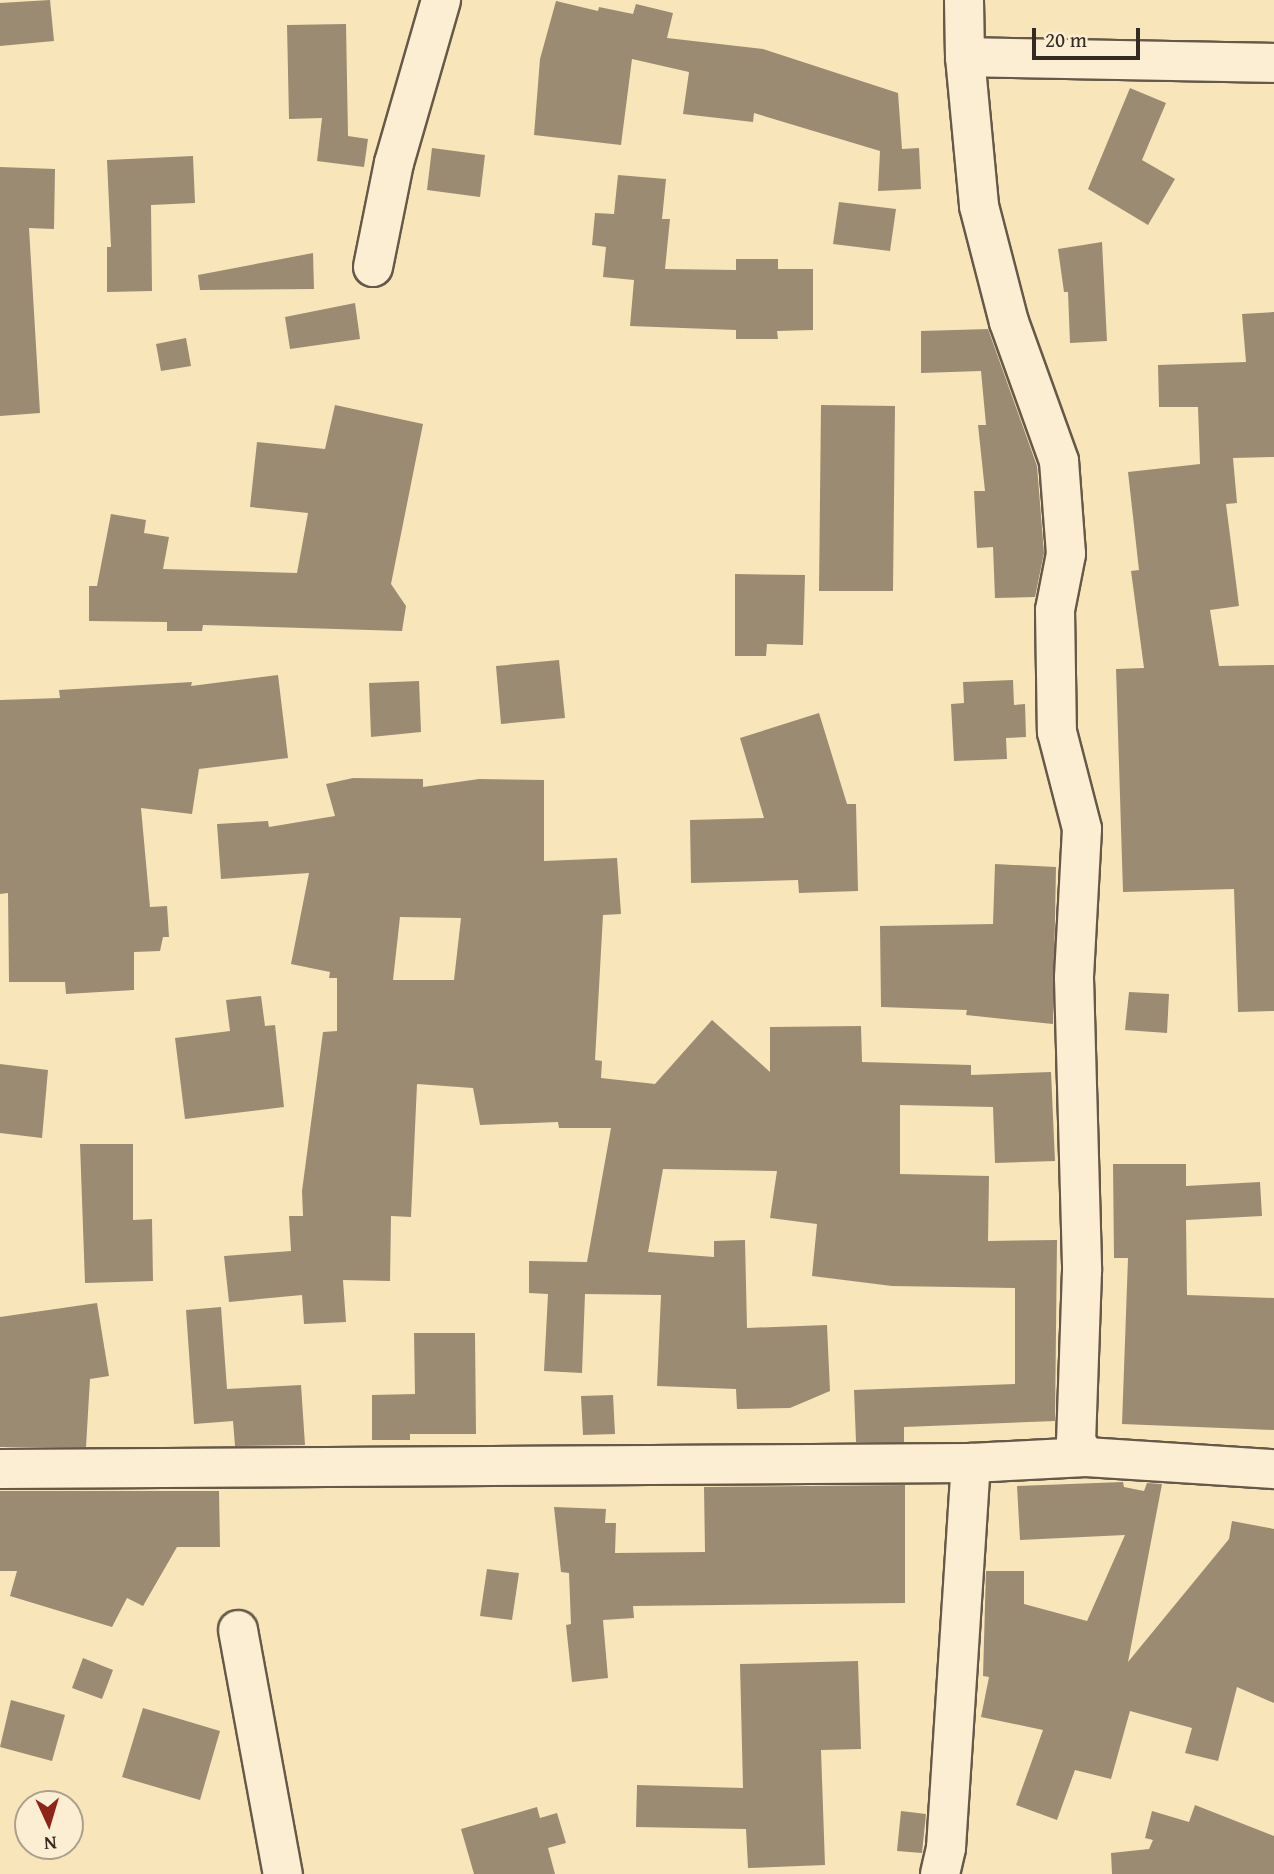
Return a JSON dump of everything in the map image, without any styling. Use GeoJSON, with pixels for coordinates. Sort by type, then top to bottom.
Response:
{"type":"FeatureCollection","features":[{"type":"Feature","properties":{"kind":"street"},"geometry":{"type":"LineString","coordinates":[[373,267],[394,163],[441,0]]}},
{"type":"Feature","properties":{"kind":"street"},"geometry":{"type":"LineString","coordinates":[[964,0],[965,57],[979,206],[1009,322],[1059,461],[1066,554],[1055,610],[1056,732],[1082,829],[1074,978],[1082,1271],[1076,1442],[1086,1457]]}},
{"type":"Feature","properties":{"kind":"street"},"geometry":{"type":"LineString","coordinates":[[965,57],[1274,62]]}},
{"type":"Feature","properties":{"kind":"street"},"geometry":{"type":"LineString","coordinates":[[0,1469],[971,1463],[1086,1457],[1274,1469]]}},
{"type":"Feature","properties":{"kind":"street"},"geometry":{"type":"LineString","coordinates":[[940,1874],[946,1848],[971,1463]]}},
{"type":"Feature","properties":{"kind":"street"},"geometry":{"type":"LineString","coordinates":[[238,1630],[283,1874]]}},
{"type":"Feature","properties":{"kind":"building"},"geometry":{"type":"Polygon","coordinates":[[[50,0],[54,41],[0,46],[0,3],[50,0]]]}},
{"type":"Feature","properties":{"kind":"building"},"geometry":{"type":"Polygon","coordinates":[[[556,1],[598,11],[599,7],[633,14],[636,4],[673,13],[667,38],[763,49],[898,93],[902,149],[919,148],[921,189],[878,191],[880,151],[754,113],[753,122],[683,114],[689,72],[632,59],[621,145],[534,135],[540,59],[556,1]]]}},
{"type":"Feature","properties":{"kind":"building"},"geometry":{"type":"Polygon","coordinates":[[[346,24],[348,136],[368,139],[364,167],[317,161],[322,118],[289,119],[287,25],[346,24]]]}},
{"type":"Feature","properties":{"kind":"building"},"geometry":{"type":"Polygon","coordinates":[[[1130,88],[1166,103],[1142,160],[1175,179],[1148,225],[1088,189],[1130,88]]]}},
{"type":"Feature","properties":{"kind":"building"},"geometry":{"type":"Polygon","coordinates":[[[432,148],[485,155],[480,197],[427,190],[432,148]]]}},
{"type":"Feature","properties":{"kind":"building"},"geometry":{"type":"Polygon","coordinates":[[[193,156],[195,203],[151,205],[152,291],[107,292],[107,247],[111,247],[107,160],[193,156]]]}},
{"type":"Feature","properties":{"kind":"building"},"geometry":{"type":"Polygon","coordinates":[[[0,167],[55,169],[54,229],[29,228],[40,413],[0,416],[0,167]]]}},
{"type":"Feature","properties":{"kind":"building"},"geometry":{"type":"Polygon","coordinates":[[[618,175],[666,179],[662,219],[670,219],[665,269],[736,270],[736,259],[778,259],[778,269],[813,269],[813,330],[777,331],[778,339],[736,339],[736,330],[630,326],[634,280],[603,277],[606,247],[592,245],[595,213],[614,214],[618,175]]]}},
{"type":"Feature","properties":{"kind":"building"},"geometry":{"type":"Polygon","coordinates":[[[839,202],[896,209],[890,251],[833,244],[839,202]]]}},
{"type":"Feature","properties":{"kind":"building"},"geometry":{"type":"Polygon","coordinates":[[[1102,242],[1107,341],[1070,343],[1068,292],[1064,292],[1058,249],[1102,242]]]}},
{"type":"Feature","properties":{"kind":"building"},"geometry":{"type":"Polygon","coordinates":[[[313,253],[314,289],[200,290],[198,275],[313,253]]]}},
{"type":"Feature","properties":{"kind":"building"},"geometry":{"type":"Polygon","coordinates":[[[355,303],[360,339],[290,349],[285,317],[355,303]]]}},
{"type":"Feature","properties":{"kind":"building"},"geometry":{"type":"Polygon","coordinates":[[[1274,312],[1274,457],[1233,458],[1237,503],[1226,504],[1239,606],[1210,610],[1219,666],[1274,665],[1274,1011],[1238,1012],[1234,889],[1123,892],[1116,669],[1144,668],[1131,571],[1139,570],[1128,472],[1200,464],[1198,407],[1159,407],[1158,365],[1246,362],[1242,314],[1274,312]]]}},
{"type":"Feature","properties":{"kind":"building"},"geometry":{"type":"Polygon","coordinates":[[[988,329],[1037,466],[1044,553],[1035,597],[995,598],[993,547],[977,548],[974,491],[985,491],[978,425],[986,425],[981,371],[921,373],[921,331],[988,329]]]}},
{"type":"Feature","properties":{"kind":"building"},"geometry":{"type":"Polygon","coordinates":[[[186,338],[191,366],[161,371],[156,344],[186,338]]]}},
{"type":"Feature","properties":{"kind":"building"},"geometry":{"type":"Polygon","coordinates":[[[335,405],[423,424],[391,584],[406,606],[402,631],[203,625],[202,631],[167,631],[167,622],[89,621],[89,586],[97,586],[111,514],[146,520],[144,533],[169,537],[163,569],[297,573],[308,513],[250,507],[257,442],[325,449],[335,405]]]}},
{"type":"Feature","properties":{"kind":"building"},"geometry":{"type":"Polygon","coordinates":[[[821,405],[895,406],[893,591],[819,591],[821,405]]]}},
{"type":"Feature","properties":{"kind":"building"},"geometry":{"type":"Polygon","coordinates":[[[735,574],[805,575],[803,645],[767,644],[766,656],[735,656],[735,574]]]}},
{"type":"Feature","properties":{"kind":"building"},"geometry":{"type":"Polygon","coordinates":[[[559,660],[565,718],[501,724],[496,666],[559,660]]]}},
{"type":"Feature","properties":{"kind":"building"},"geometry":{"type":"Polygon","coordinates":[[[278,675],[288,758],[199,769],[192,814],[141,808],[150,907],[167,906],[169,937],[163,937],[160,951],[134,952],[134,990],[66,994],[65,982],[9,982],[8,893],[0,894],[0,700],[60,698],[59,690],[192,682],[191,686],[278,675]]]}},
{"type":"Feature","properties":{"kind":"building"},"geometry":{"type":"Polygon","coordinates":[[[1013,680],[1014,705],[1025,704],[1026,737],[1006,738],[1007,759],[954,761],[951,704],[964,703],[963,682],[1013,680]]]}},
{"type":"Feature","properties":{"kind":"building"},"geometry":{"type":"Polygon","coordinates":[[[419,681],[421,732],[371,737],[369,683],[419,681]]]}},
{"type":"Feature","properties":{"kind":"building"},"geometry":{"type":"Polygon","coordinates":[[[819,713],[847,804],[856,804],[858,891],[799,893],[798,880],[691,883],[690,820],[764,818],[740,738],[819,713]]]}},
{"type":"Feature","properties":{"kind":"building"},"geometry":{"type":"Polygon","coordinates":[[[353,778],[423,779],[423,787],[479,779],[544,780],[544,861],[617,858],[621,914],[603,915],[595,1060],[602,1061],[601,1078],[655,1084],[712,1020],[770,1072],[770,1027],[861,1026],[862,1062],[971,1065],[971,1075],[1051,1072],[1055,1161],[995,1163],[993,1107],[900,1105],[900,1174],[989,1176],[988,1241],[1057,1240],[1055,1421],[904,1427],[904,1442],[856,1442],[854,1390],[1015,1384],[1015,1288],[892,1286],[812,1276],[817,1224],[770,1218],[777,1171],[663,1169],[648,1252],[714,1257],[714,1241],[745,1240],[747,1328],[827,1325],[830,1391],[790,1408],[737,1409],[736,1389],[657,1386],[661,1295],[585,1294],[582,1373],[544,1371],[548,1294],[529,1293],[529,1261],[587,1262],[611,1128],[559,1128],[558,1122],[480,1125],[473,1088],[417,1084],[411,1217],[391,1216],[390,1281],[343,1280],[346,1322],[304,1324],[302,1295],[229,1302],[224,1256],[291,1251],[289,1216],[303,1216],[302,1191],[323,1032],[337,1031],[337,978],[329,978],[330,972],[291,964],[309,873],[221,879],[217,824],[268,821],[269,827],[335,816],[326,784],[353,778]],[[400,917],[393,980],[454,980],[461,918],[400,917]]]}},
{"type":"Feature","properties":{"kind":"building"},"geometry":{"type":"Polygon","coordinates":[[[995,864],[1056,867],[1053,1024],[966,1015],[967,1010],[881,1007],[880,926],[993,924],[995,864]]]}},
{"type":"Feature","properties":{"kind":"building"},"geometry":{"type":"Polygon","coordinates":[[[1129,992],[1169,994],[1167,1033],[1125,1030],[1129,992]]]}},
{"type":"Feature","properties":{"kind":"building"},"geometry":{"type":"Polygon","coordinates":[[[261,996],[265,1026],[275,1025],[284,1107],[185,1119],[175,1038],[230,1031],[226,1000],[261,996]]]}},
{"type":"Feature","properties":{"kind":"building"},"geometry":{"type":"Polygon","coordinates":[[[0,1064],[48,1070],[42,1138],[0,1133],[0,1064]]]}},
{"type":"Feature","properties":{"kind":"building"},"geometry":{"type":"Polygon","coordinates":[[[80,1144],[133,1144],[133,1220],[152,1219],[153,1281],[85,1283],[80,1144]]]}},
{"type":"Feature","properties":{"kind":"building"},"geometry":{"type":"Polygon","coordinates":[[[1113,1164],[1186,1164],[1186,1186],[1260,1182],[1262,1216],[1186,1220],[1187,1295],[1274,1298],[1274,1430],[1122,1424],[1128,1258],[1114,1258],[1113,1164]]]}},
{"type":"Feature","properties":{"kind":"building"},"geometry":{"type":"Polygon","coordinates":[[[97,1303],[109,1376],[90,1379],[86,1447],[0,1447],[0,1317],[97,1303]]]}},
{"type":"Feature","properties":{"kind":"building"},"geometry":{"type":"Polygon","coordinates":[[[221,1307],[227,1389],[301,1385],[305,1445],[235,1446],[233,1421],[194,1424],[186,1310],[221,1307]]]}},
{"type":"Feature","properties":{"kind":"building"},"geometry":{"type":"Polygon","coordinates":[[[414,1333],[475,1333],[476,1434],[410,1434],[410,1440],[372,1440],[372,1395],[415,1394],[414,1333]]]}},
{"type":"Feature","properties":{"kind":"building"},"geometry":{"type":"Polygon","coordinates":[[[613,1395],[615,1434],[583,1435],[581,1396],[613,1395]]]}},
{"type":"Feature","properties":{"kind":"building"},"geometry":{"type":"Polygon","coordinates":[[[1123,1482],[1124,1487],[1144,1491],[1147,1483],[1162,1484],[1128,1662],[1229,1539],[1232,1521],[1274,1529],[1274,1703],[1237,1687],[1218,1761],[1185,1753],[1192,1728],[1130,1711],[1111,1779],[1075,1770],[1057,1820],[1016,1805],[1043,1730],[981,1717],[989,1677],[983,1676],[986,1571],[1024,1571],[1024,1604],[1087,1621],[1125,1535],[1020,1540],[1017,1486],[1123,1482]]]}},
{"type":"Feature","properties":{"kind":"building"},"geometry":{"type":"Polygon","coordinates":[[[905,1485],[905,1603],[633,1606],[634,1618],[603,1620],[608,1678],[572,1682],[566,1625],[571,1624],[569,1573],[561,1572],[554,1507],[606,1509],[605,1523],[616,1523],[615,1553],[705,1552],[704,1487],[905,1485]]]}},
{"type":"Feature","properties":{"kind":"building"},"geometry":{"type":"Polygon","coordinates":[[[0,1491],[219,1491],[220,1547],[177,1547],[143,1606],[127,1598],[112,1627],[10,1596],[17,1571],[0,1571],[0,1491]]]}},
{"type":"Feature","properties":{"kind":"building"},"geometry":{"type":"Polygon","coordinates":[[[487,1569],[519,1573],[512,1620],[480,1616],[487,1569]]]}},
{"type":"Feature","properties":{"kind":"building"},"geometry":{"type":"Polygon","coordinates":[[[83,1658],[113,1670],[102,1699],[72,1688],[83,1658]]]}},
{"type":"Feature","properties":{"kind":"building"},"geometry":{"type":"Polygon","coordinates":[[[858,1661],[861,1749],[821,1750],[825,1865],[748,1868],[746,1829],[636,1827],[637,1785],[743,1788],[740,1664],[858,1661]]]}},
{"type":"Feature","properties":{"kind":"building"},"geometry":{"type":"Polygon","coordinates":[[[11,1700],[65,1715],[52,1761],[0,1747],[11,1700]]]}},
{"type":"Feature","properties":{"kind":"building"},"geometry":{"type":"Polygon","coordinates":[[[143,1708],[220,1731],[200,1800],[122,1777],[143,1708]]]}},
{"type":"Feature","properties":{"kind":"building"},"geometry":{"type":"Polygon","coordinates":[[[1195,1805],[1274,1836],[1274,1874],[1112,1874],[1111,1853],[1149,1849],[1153,1840],[1145,1838],[1152,1811],[1189,1822],[1195,1805]]]}},
{"type":"Feature","properties":{"kind":"building"},"geometry":{"type":"Polygon","coordinates":[[[537,1807],[540,1818],[557,1813],[566,1843],[548,1848],[555,1874],[474,1874],[461,1829],[537,1807]]]}},
{"type":"Feature","properties":{"kind":"building"},"geometry":{"type":"Polygon","coordinates":[[[901,1811],[926,1814],[922,1853],[897,1851],[901,1811]]]}}]}
